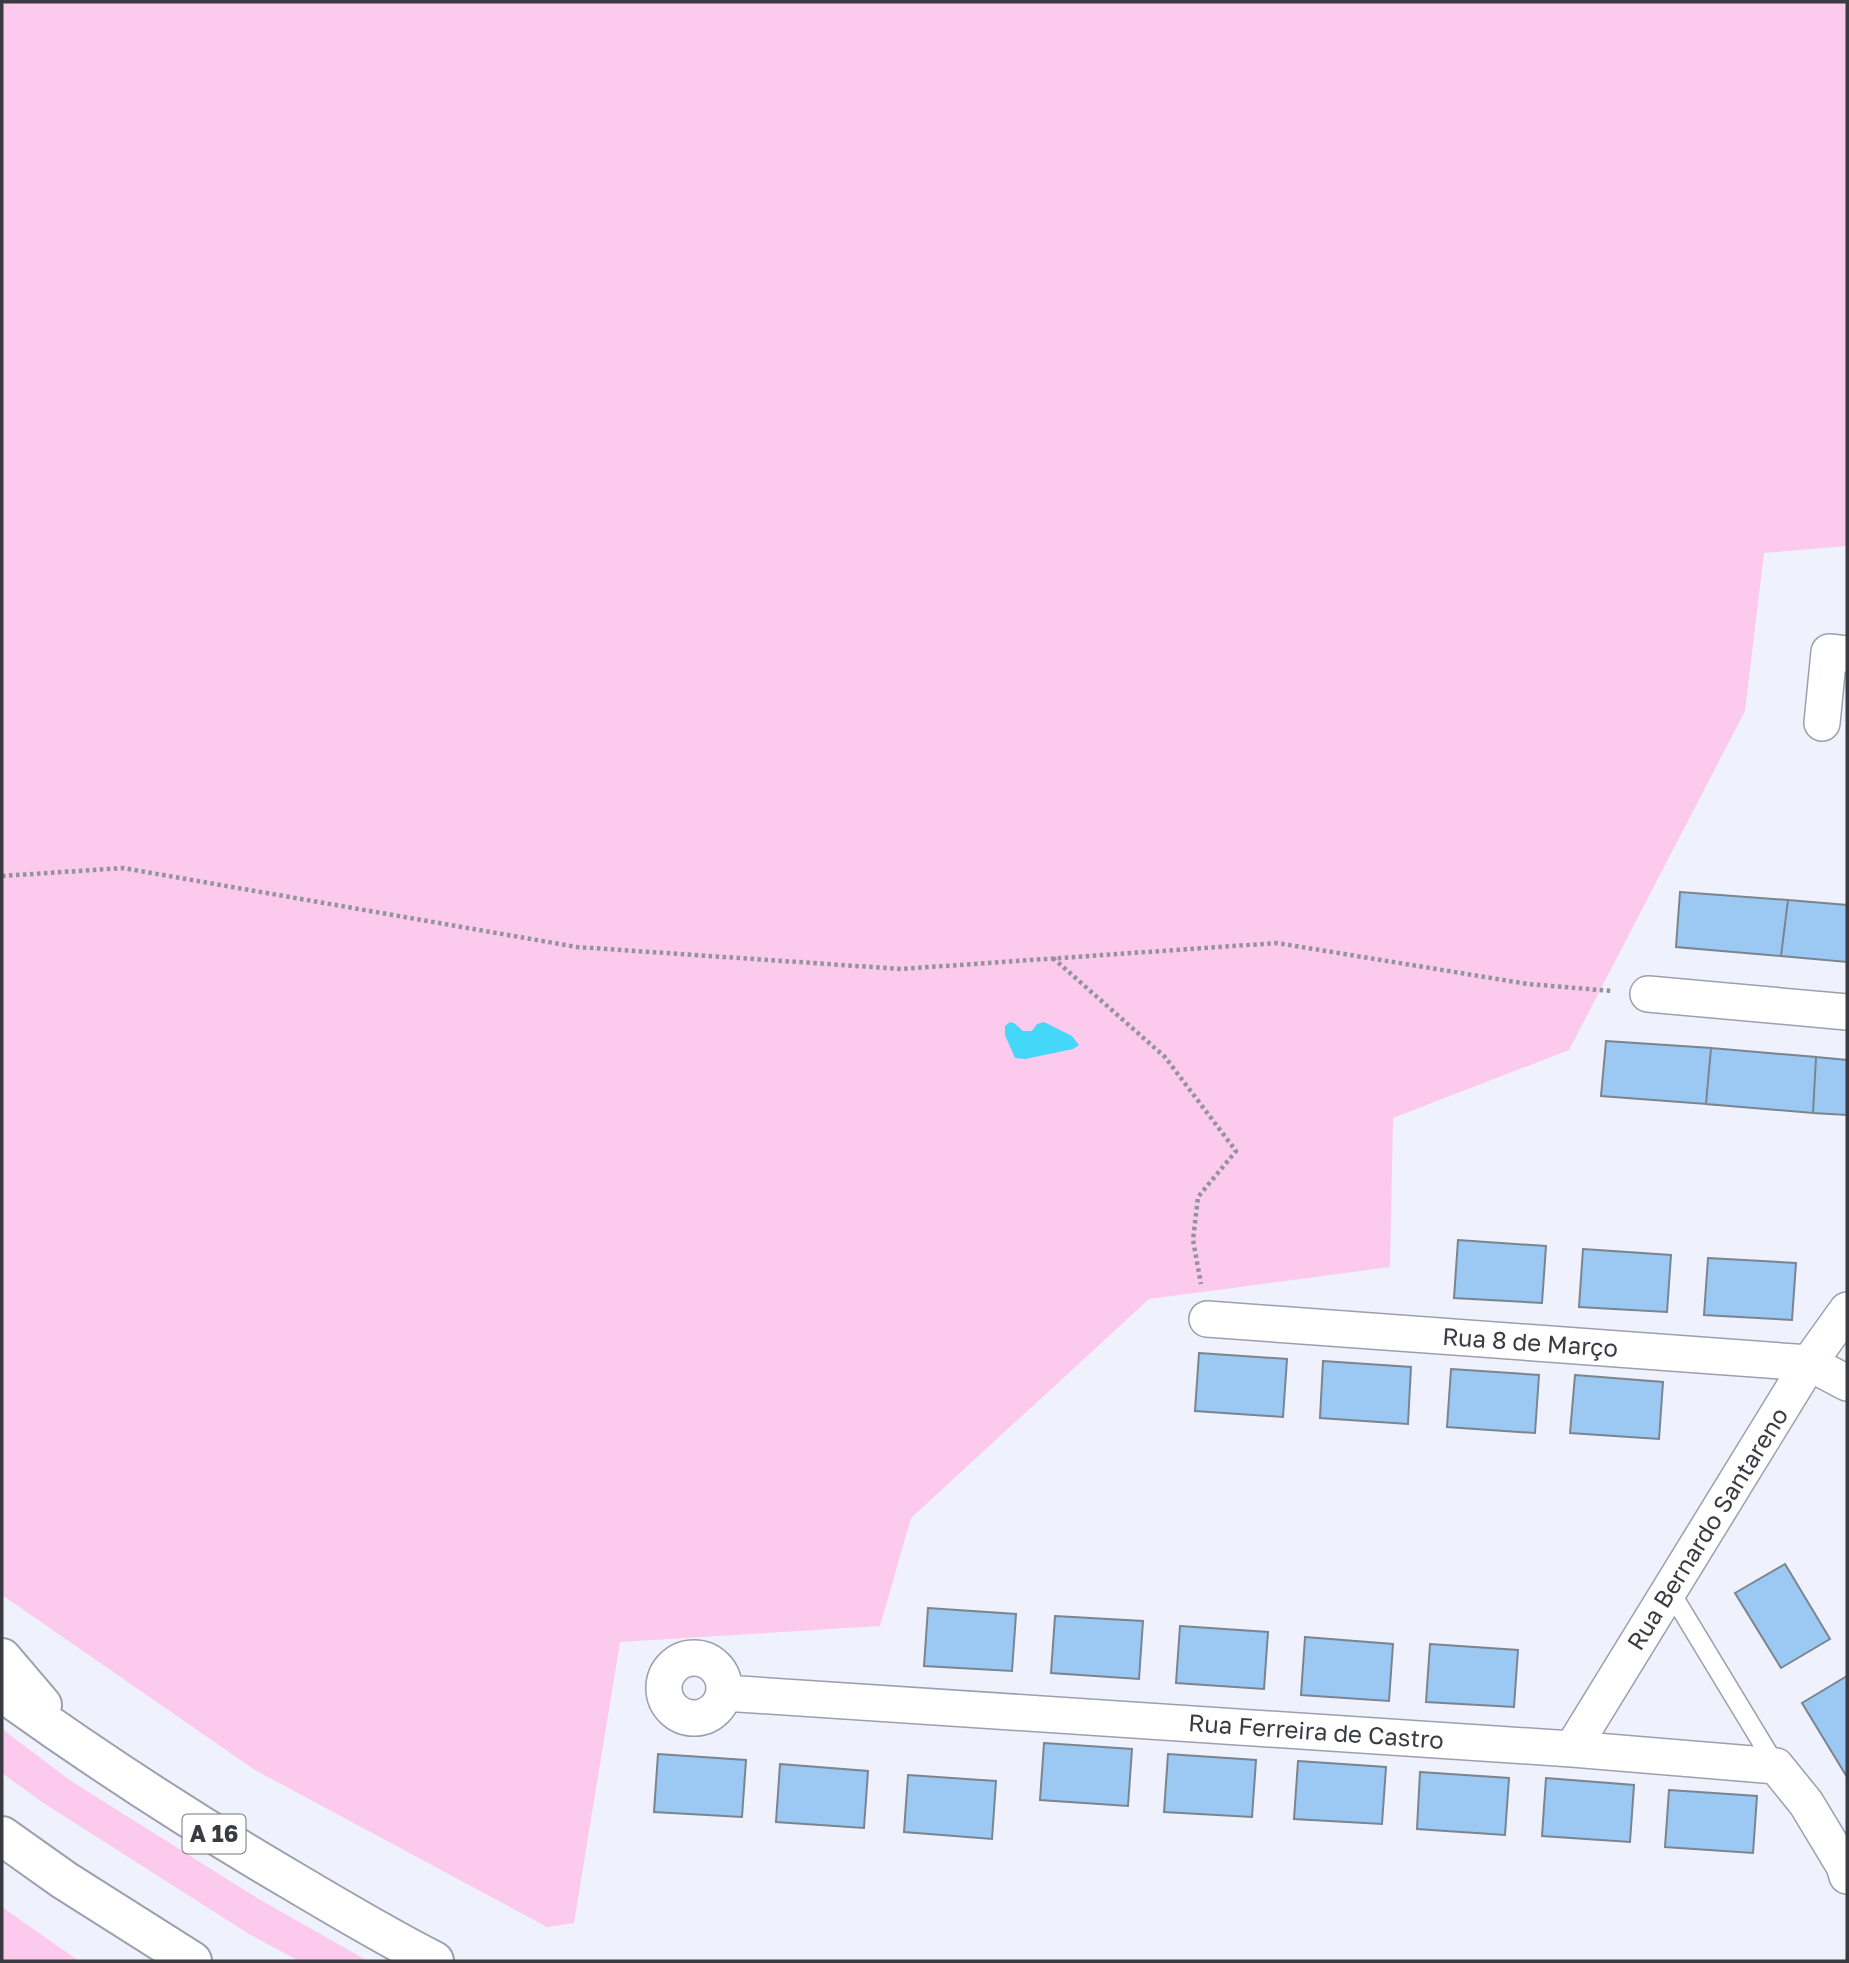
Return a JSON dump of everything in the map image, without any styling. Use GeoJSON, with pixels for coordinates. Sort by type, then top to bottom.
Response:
{"type":"FeatureCollection","features":[{"type":"Feature","properties":{"kind":"highway"},"geometry":{"type":"LineString","coordinates":[[2,1658],[81,1749]]}},
{"type":"Feature","properties":{"kind":"highway","name":"A 16"},"geometry":{"type":"LineString","coordinates":[[2,1692],[81,1749],[237,1849],[388,1938],[434,1961]]}},
{"type":"Feature","properties":{"kind":"highway"},"geometry":{"type":"LineString","coordinates":[[2,1836],[64,1880],[192,1961]]}},
{"type":"Feature","properties":{"kind":"street"},"geometry":{"type":"LineString","coordinates":[[1822,723],[1829,652],[1847,654]]}},
{"type":"Feature","properties":{"kind":"street"},"geometry":{"type":"LineString","coordinates":[[1648,994],[1847,1012]]}},
{"type":"Feature","properties":{"kind":"street","name":"Rua Bernardo Santareno"},"geometry":{"type":"LineString","coordinates":[[1572,1749],[1809,1363],[1847,1310]]}},
{"type":"Feature","properties":{"kind":"street","name":"Rua 8 de Março"},"geometry":{"type":"LineString","coordinates":[[1207,1319],[1809,1363],[1847,1383]]}},
{"type":"Feature","properties":{"kind":"street","name":"Rua Ferreira de Castro"},"geometry":{"type":"LineString","coordinates":[[724,1693],[1572,1749],[1776,1766]]}},
{"type":"Feature","properties":{"kind":"street"},"geometry":{"type":"LineString","coordinates":[[1776,1766],[1806,1803],[1844,1866],[1847,1876]]}},
{"type":"Feature","properties":{"kind":"lane"},"geometry":{"type":"LineString","coordinates":[[1670,1591],[1776,1766]]}},
{"type":"Feature","properties":{"kind":"path"},"geometry":{"type":"LineString","coordinates":[[2,876],[123,868],[577,947],[901,969],[1277,943],[1528,984],[1648,994]]}},
{"type":"Feature","properties":{"kind":"path"},"geometry":{"type":"LineString","coordinates":[[1053,958],[1165,1056],[1236,1151],[1198,1197],[1193,1240],[1207,1319]]}},
{"type":"Feature","properties":{"kind":"shaded area"},"geometry":{"type":"Polygon","coordinates":[[[2,2],[1847,2],[1847,546],[1764,553],[1745,711],[1569,1050],[1393,1118],[1390,1267],[1149,1299],[911,1518],[880,1626],[620,1642],[574,1923],[547,1927],[255,1770],[2,1595],[2,2]]]}},
{"type":"Feature","properties":{"kind":"shaded area"},"geometry":{"type":"Polygon","coordinates":[[[2,1729],[71,1781],[257,1898],[368,1961],[299,1961],[249,1934],[42,1802],[2,1773],[2,1729]]]}},
{"type":"Feature","properties":{"kind":"shaded area"},"geometry":{"type":"Polygon","coordinates":[[[2,1907],[79,1961],[2,1961],[2,1907]]]}},
{"type":"Feature","properties":{"kind":"water"},"geometry":{"type":"Polygon","coordinates":[[[1010,1022],[1023,1031],[1032,1031],[1037,1024],[1044,1022],[1072,1036],[1079,1045],[1073,1049],[1025,1059],[1015,1058],[1005,1035],[1005,1026],[1010,1022]]]}},
{"type":"Feature","properties":{"kind":"building"},"geometry":{"type":"Polygon","coordinates":[[[1680,892],[1788,900],[1781,956],[1676,947],[1680,892]]]}},
{"type":"Feature","properties":{"kind":"building"},"geometry":{"type":"Polygon","coordinates":[[[1788,900],[1847,905],[1847,962],[1781,956],[1788,900]]]}},
{"type":"Feature","properties":{"kind":"building"},"geometry":{"type":"Polygon","coordinates":[[[1606,1041],[1711,1048],[1706,1104],[1601,1096],[1606,1041]]]}},
{"type":"Feature","properties":{"kind":"building"},"geometry":{"type":"Polygon","coordinates":[[[1711,1048],[1816,1057],[1813,1113],[1706,1104],[1711,1048]]]}},
{"type":"Feature","properties":{"kind":"building"},"geometry":{"type":"Polygon","coordinates":[[[1816,1057],[1847,1060],[1847,1115],[1813,1113],[1816,1057]]]}},
{"type":"Feature","properties":{"kind":"building"},"geometry":{"type":"Polygon","coordinates":[[[1458,1240],[1546,1246],[1542,1303],[1454,1298],[1458,1240]]]}},
{"type":"Feature","properties":{"kind":"building"},"geometry":{"type":"Polygon","coordinates":[[[1583,1249],[1671,1255],[1667,1312],[1579,1307],[1583,1249]]]}},
{"type":"Feature","properties":{"kind":"building"},"geometry":{"type":"Polygon","coordinates":[[[1708,1258],[1796,1263],[1792,1320],[1704,1315],[1708,1258]]]}},
{"type":"Feature","properties":{"kind":"building"},"geometry":{"type":"Polygon","coordinates":[[[1199,1353],[1287,1359],[1283,1417],[1195,1411],[1199,1353]]]}},
{"type":"Feature","properties":{"kind":"building"},"geometry":{"type":"Polygon","coordinates":[[[1323,1361],[1411,1367],[1408,1424],[1320,1418],[1323,1361]]]}},
{"type":"Feature","properties":{"kind":"building"},"geometry":{"type":"Polygon","coordinates":[[[1451,1369],[1539,1375],[1535,1433],[1447,1427],[1451,1369]]]}},
{"type":"Feature","properties":{"kind":"building"},"geometry":{"type":"Polygon","coordinates":[[[1575,1375],[1663,1382],[1659,1439],[1570,1433],[1575,1375]]]}},
{"type":"Feature","properties":{"kind":"building"},"geometry":{"type":"Polygon","coordinates":[[[1785,1564],[1830,1639],[1781,1668],[1735,1593],[1785,1564]]]}},
{"type":"Feature","properties":{"kind":"building"},"geometry":{"type":"Polygon","coordinates":[[[928,1608],[1016,1614],[1012,1671],[924,1666],[928,1608]]]}},
{"type":"Feature","properties":{"kind":"building"},"geometry":{"type":"Polygon","coordinates":[[[1055,1616],[1143,1621],[1139,1679],[1051,1673],[1055,1616]]]}},
{"type":"Feature","properties":{"kind":"building"},"geometry":{"type":"Polygon","coordinates":[[[1180,1626],[1268,1632],[1264,1689],[1176,1683],[1180,1626]]]}},
{"type":"Feature","properties":{"kind":"building"},"geometry":{"type":"Polygon","coordinates":[[[1305,1637],[1393,1644],[1389,1701],[1301,1695],[1305,1637]]]}},
{"type":"Feature","properties":{"kind":"building"},"geometry":{"type":"Polygon","coordinates":[[[1430,1644],[1518,1650],[1514,1707],[1426,1702],[1430,1644]]]}},
{"type":"Feature","properties":{"kind":"building"},"geometry":{"type":"Polygon","coordinates":[[[1847,1676],[1847,1777],[1802,1703],[1847,1676]]]}},
{"type":"Feature","properties":{"kind":"building"},"geometry":{"type":"Polygon","coordinates":[[[1044,1743],[1132,1749],[1128,1806],[1040,1800],[1044,1743]]]}},
{"type":"Feature","properties":{"kind":"building"},"geometry":{"type":"Polygon","coordinates":[[[658,1754],[746,1760],[742,1817],[654,1812],[658,1754]]]}},
{"type":"Feature","properties":{"kind":"building"},"geometry":{"type":"Polygon","coordinates":[[[1168,1754],[1256,1760],[1252,1817],[1164,1812],[1168,1754]]]}},
{"type":"Feature","properties":{"kind":"building"},"geometry":{"type":"Polygon","coordinates":[[[1298,1761],[1386,1767],[1382,1824],[1294,1819],[1298,1761]]]}},
{"type":"Feature","properties":{"kind":"building"},"geometry":{"type":"Polygon","coordinates":[[[780,1764],[868,1771],[864,1828],[776,1822],[780,1764]]]}},
{"type":"Feature","properties":{"kind":"building"},"geometry":{"type":"Polygon","coordinates":[[[1420,1772],[1509,1778],[1505,1835],[1417,1829],[1420,1772]]]}},
{"type":"Feature","properties":{"kind":"building"},"geometry":{"type":"Polygon","coordinates":[[[908,1775],[996,1781],[992,1839],[904,1832],[908,1775]]]}},
{"type":"Feature","properties":{"kind":"building"},"geometry":{"type":"Polygon","coordinates":[[[1546,1778],[1634,1785],[1630,1842],[1542,1836],[1546,1778]]]}},
{"type":"Feature","properties":{"kind":"building"},"geometry":{"type":"Polygon","coordinates":[[[1669,1790],[1757,1796],[1753,1853],[1665,1847],[1669,1790]]]}}]}
